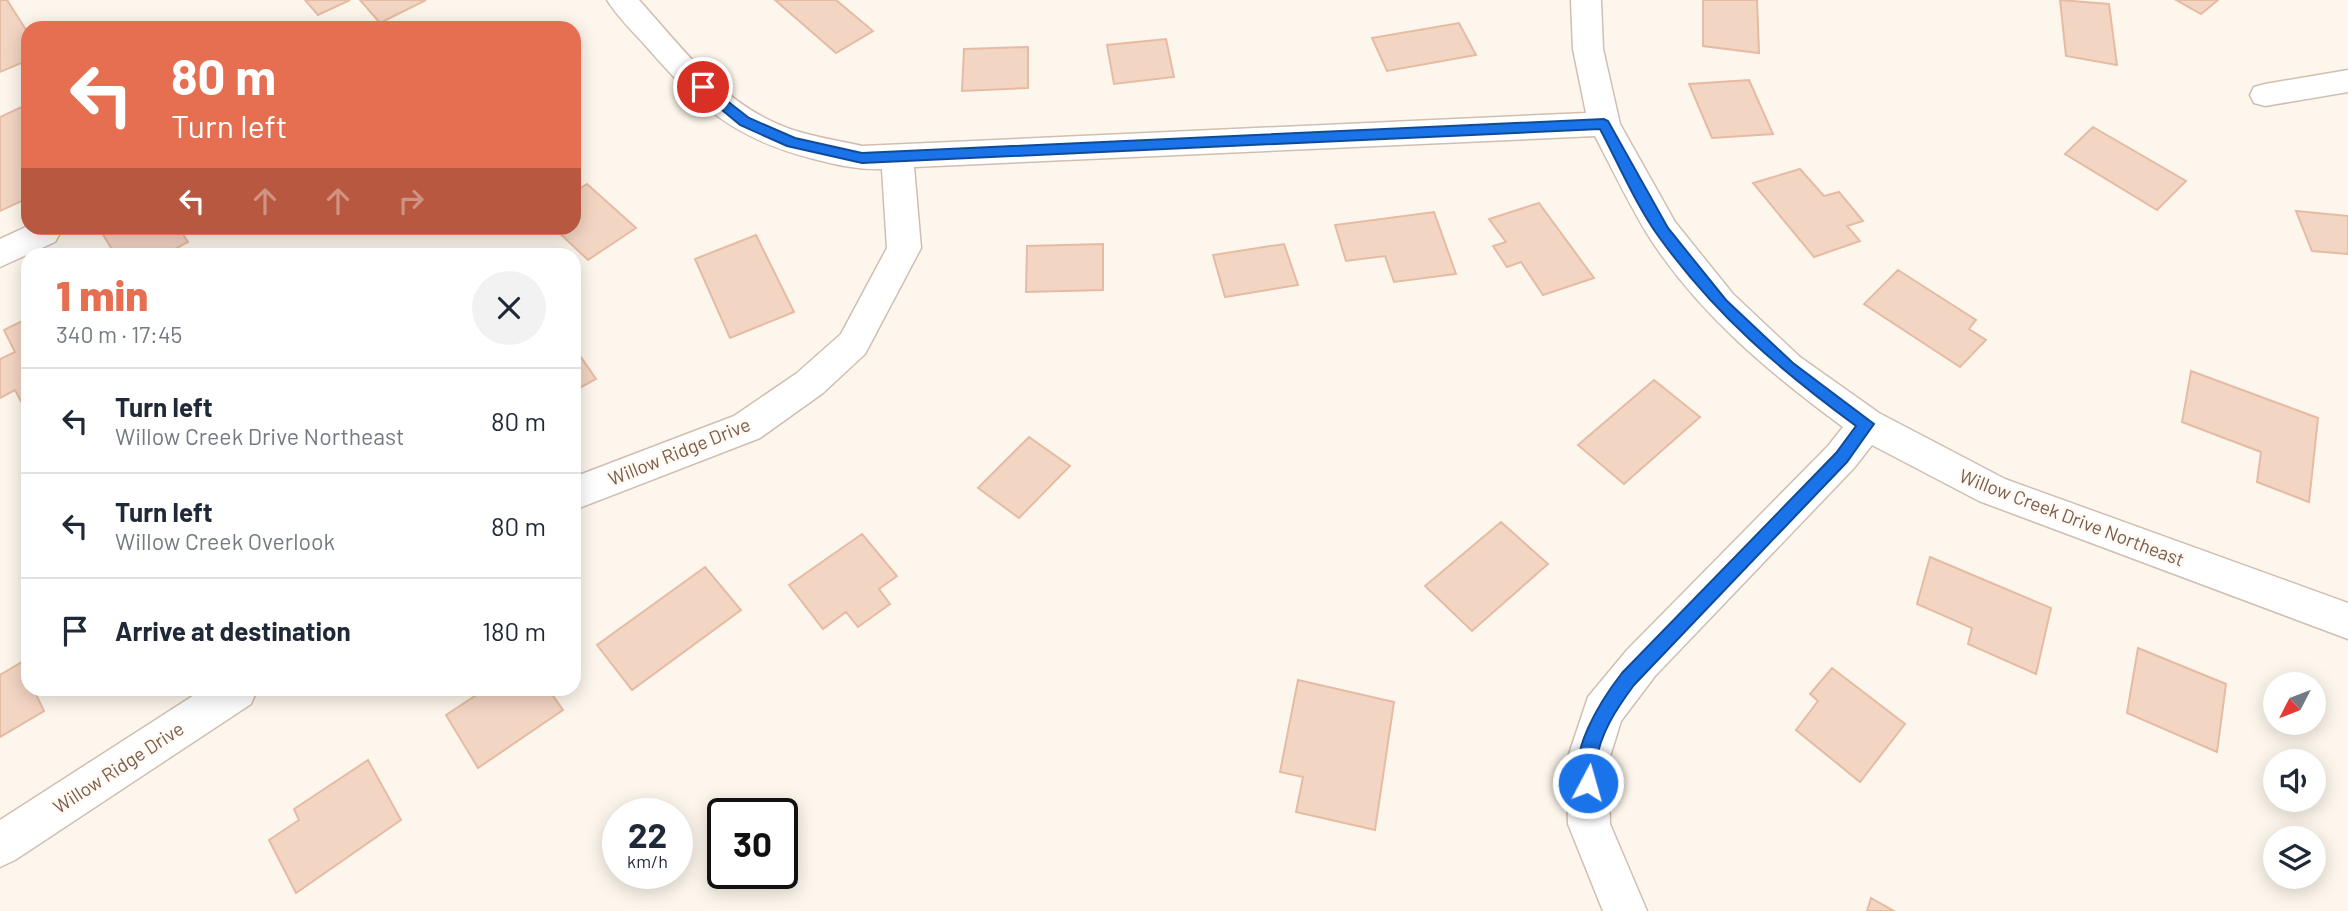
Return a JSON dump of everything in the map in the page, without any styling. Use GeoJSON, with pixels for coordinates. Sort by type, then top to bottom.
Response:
{"type":"FeatureCollection","features":[{"type":"Feature","properties":{"kind":"street"},"geometry":{"type":"LineString","coordinates":[[622,0],[703,87],[744,121],[792,142],[862,158],[1604,124]]}},
{"type":"Feature","properties":{"kind":"street","name":"Willow Creek Drive Northeast"},"geometry":{"type":"LineString","coordinates":[[1586,0],[1588,49],[1604,124],[1663,232],[1721,304],[1788,367],[1866,424],[1992,490],[2348,621]]}},
{"type":"Feature","properties":{"kind":"street"},"geometry":{"type":"LineString","coordinates":[[2265,95],[2348,81]]}},
{"type":"Feature","properties":{"kind":"street","name":"Willow Ridge Drive"},"geometry":{"type":"LineString","coordinates":[[581,491],[747,427],[810,383],[853,344],[904,248],[897,156]]}},
{"type":"Feature","properties":{"kind":"street"},"geometry":{"type":"LineString","coordinates":[[0,254],[39,235]]}},
{"type":"Feature","properties":{"kind":"street"},"geometry":{"type":"LineString","coordinates":[[1625,911],[1589,824],[1587,763],[1604,711],[1641,663],[1841,457],[1866,424]]}},
{"type":"Feature","properties":{"kind":"street","name":"Willow Ridge Drive"},"geometry":{"type":"LineString","coordinates":[[0,845],[228,696]]}},
{"type":"Feature","properties":{"kind":"building"},"geometry":{"type":"Polygon","coordinates":[[[0,0],[7,0],[21,22],[21,63],[0,72],[0,0]]]}},
{"type":"Feature","properties":{"kind":"building"},"geometry":{"type":"Polygon","coordinates":[[[305,0],[350,0],[318,15],[305,0]]]}},
{"type":"Feature","properties":{"kind":"building"},"geometry":{"type":"Polygon","coordinates":[[[360,0],[426,0],[384,21],[378,21],[360,0]]]}},
{"type":"Feature","properties":{"kind":"building"},"geometry":{"type":"Polygon","coordinates":[[[775,0],[836,0],[873,31],[836,53],[775,0]]]}},
{"type":"Feature","properties":{"kind":"building"},"geometry":{"type":"Polygon","coordinates":[[[1703,0],[1757,0],[1759,53],[1703,46],[1703,0]]]}},
{"type":"Feature","properties":{"kind":"building"},"geometry":{"type":"Polygon","coordinates":[[[2060,0],[2109,4],[2117,65],[2066,56],[2060,0]]]}},
{"type":"Feature","properties":{"kind":"building"},"geometry":{"type":"Polygon","coordinates":[[[2176,0],[2218,0],[2201,14],[2176,0]]]}},
{"type":"Feature","properties":{"kind":"building"},"geometry":{"type":"Polygon","coordinates":[[[1459,23],[1476,55],[1387,71],[1372,38],[1459,23]]]}},
{"type":"Feature","properties":{"kind":"building"},"geometry":{"type":"Polygon","coordinates":[[[1166,39],[1174,77],[1114,84],[1107,45],[1166,39]]]}},
{"type":"Feature","properties":{"kind":"building"},"geometry":{"type":"Polygon","coordinates":[[[1028,47],[1028,88],[962,91],[964,49],[1028,47]]]}},
{"type":"Feature","properties":{"kind":"building"},"geometry":{"type":"Polygon","coordinates":[[[1749,80],[1773,134],[1712,138],[1689,84],[1749,80]]]}},
{"type":"Feature","properties":{"kind":"building"},"geometry":{"type":"Polygon","coordinates":[[[21,107],[21,201],[0,211],[0,117],[21,107]]]}},
{"type":"Feature","properties":{"kind":"building"},"geometry":{"type":"Polygon","coordinates":[[[2093,127],[2186,181],[2157,210],[2065,154],[2093,127]]]}},
{"type":"Feature","properties":{"kind":"building"},"geometry":{"type":"Polygon","coordinates":[[[1800,169],[1824,196],[1839,192],[1863,221],[1847,226],[1860,241],[1814,257],[1753,183],[1800,169]]]}},
{"type":"Feature","properties":{"kind":"building"},"geometry":{"type":"Polygon","coordinates":[[[587,184],[636,228],[588,260],[581,253],[581,248],[575,248],[561,235],[581,235],[581,188],[587,184]]]}},
{"type":"Feature","properties":{"kind":"building"},"geometry":{"type":"Polygon","coordinates":[[[1539,203],[1594,278],[1543,295],[1521,262],[1507,267],[1493,246],[1506,242],[1489,219],[1539,203]]]}},
{"type":"Feature","properties":{"kind":"building"},"geometry":{"type":"Polygon","coordinates":[[[2296,211],[2348,216],[2348,254],[2312,251],[2296,211]]]}},
{"type":"Feature","properties":{"kind":"building"},"geometry":{"type":"Polygon","coordinates":[[[1434,212],[1456,274],[1394,282],[1385,256],[1346,261],[1335,225],[1434,212]]]}},
{"type":"Feature","properties":{"kind":"building"},"geometry":{"type":"Polygon","coordinates":[[[103,235],[184,235],[188,242],[177,248],[111,248],[103,235]]]}},
{"type":"Feature","properties":{"kind":"building"},"geometry":{"type":"Polygon","coordinates":[[[756,235],[794,312],[730,338],[695,259],[756,235]]]}},
{"type":"Feature","properties":{"kind":"building"},"geometry":{"type":"Polygon","coordinates":[[[1103,244],[1103,290],[1026,292],[1027,246],[1103,244]]]}},
{"type":"Feature","properties":{"kind":"building"},"geometry":{"type":"Polygon","coordinates":[[[1284,244],[1298,285],[1225,297],[1213,255],[1284,244]]]}},
{"type":"Feature","properties":{"kind":"building"},"geometry":{"type":"Polygon","coordinates":[[[1898,270],[1976,320],[1969,329],[1986,340],[1960,367],[1864,304],[1898,270]]]}},
{"type":"Feature","properties":{"kind":"building"},"geometry":{"type":"Polygon","coordinates":[[[21,322],[21,401],[15,390],[0,398],[0,359],[15,352],[4,330],[21,322]]]}},
{"type":"Feature","properties":{"kind":"building"},"geometry":{"type":"Polygon","coordinates":[[[581,357],[596,379],[581,387],[581,357]]]}},
{"type":"Feature","properties":{"kind":"building"},"geometry":{"type":"Polygon","coordinates":[[[2191,371],[2318,418],[2309,502],[2257,482],[2261,452],[2182,422],[2191,371]]]}},
{"type":"Feature","properties":{"kind":"building"},"geometry":{"type":"Polygon","coordinates":[[[1654,380],[1700,417],[1624,484],[1578,445],[1654,380]]]}},
{"type":"Feature","properties":{"kind":"building"},"geometry":{"type":"Polygon","coordinates":[[[1029,437],[1070,466],[1019,518],[978,488],[1029,437]]]}},
{"type":"Feature","properties":{"kind":"building"},"geometry":{"type":"Polygon","coordinates":[[[1501,522],[1548,564],[1472,631],[1425,586],[1501,522]]]}},
{"type":"Feature","properties":{"kind":"building"},"geometry":{"type":"Polygon","coordinates":[[[862,534],[897,576],[879,589],[890,604],[858,627],[846,612],[823,629],[789,585],[862,534]]]}},
{"type":"Feature","properties":{"kind":"building"},"geometry":{"type":"Polygon","coordinates":[[[1930,557],[2051,608],[2036,674],[1968,644],[1972,628],[1917,604],[1930,557]]]}},
{"type":"Feature","properties":{"kind":"building"},"geometry":{"type":"Polygon","coordinates":[[[705,567],[741,610],[632,690],[597,645],[705,567]]]}},
{"type":"Feature","properties":{"kind":"building"},"geometry":{"type":"Polygon","coordinates":[[[2138,648],[2226,684],[2217,752],[2127,713],[2138,648]]]}},
{"type":"Feature","properties":{"kind":"building"},"geometry":{"type":"Polygon","coordinates":[[[21,663],[21,696],[37,696],[44,711],[0,737],[0,675],[21,663]]]}},
{"type":"Feature","properties":{"kind":"building"},"geometry":{"type":"Polygon","coordinates":[[[1832,668],[1905,724],[1860,782],[1796,730],[1818,701],[1810,694],[1832,668]]]}},
{"type":"Feature","properties":{"kind":"building"},"geometry":{"type":"Polygon","coordinates":[[[1298,680],[1394,702],[1375,830],[1296,812],[1303,777],[1280,772],[1298,680]]]}},
{"type":"Feature","properties":{"kind":"building"},"geometry":{"type":"Polygon","coordinates":[[[475,696],[553,696],[563,710],[478,768],[446,715],[475,696]]]}},
{"type":"Feature","properties":{"kind":"building"},"geometry":{"type":"Polygon","coordinates":[[[368,760],[401,820],[296,893],[269,840],[299,820],[294,809],[368,760]]]}},
{"type":"Feature","properties":{"kind":"building"},"geometry":{"type":"Polygon","coordinates":[[[1871,898],[1894,911],[1867,911],[1871,898]]]}},
{"type":"Feature","properties":{"kind":"route"},"geometry":{"type":"LineString","coordinates":[[703,87],[744,121],[792,142],[862,158],[1604,124],[1663,232],[1721,304],[1788,367],[1866,424],[1841,457],[1628,679],[1604,711],[1587,763],[1588,783]]}}]}
